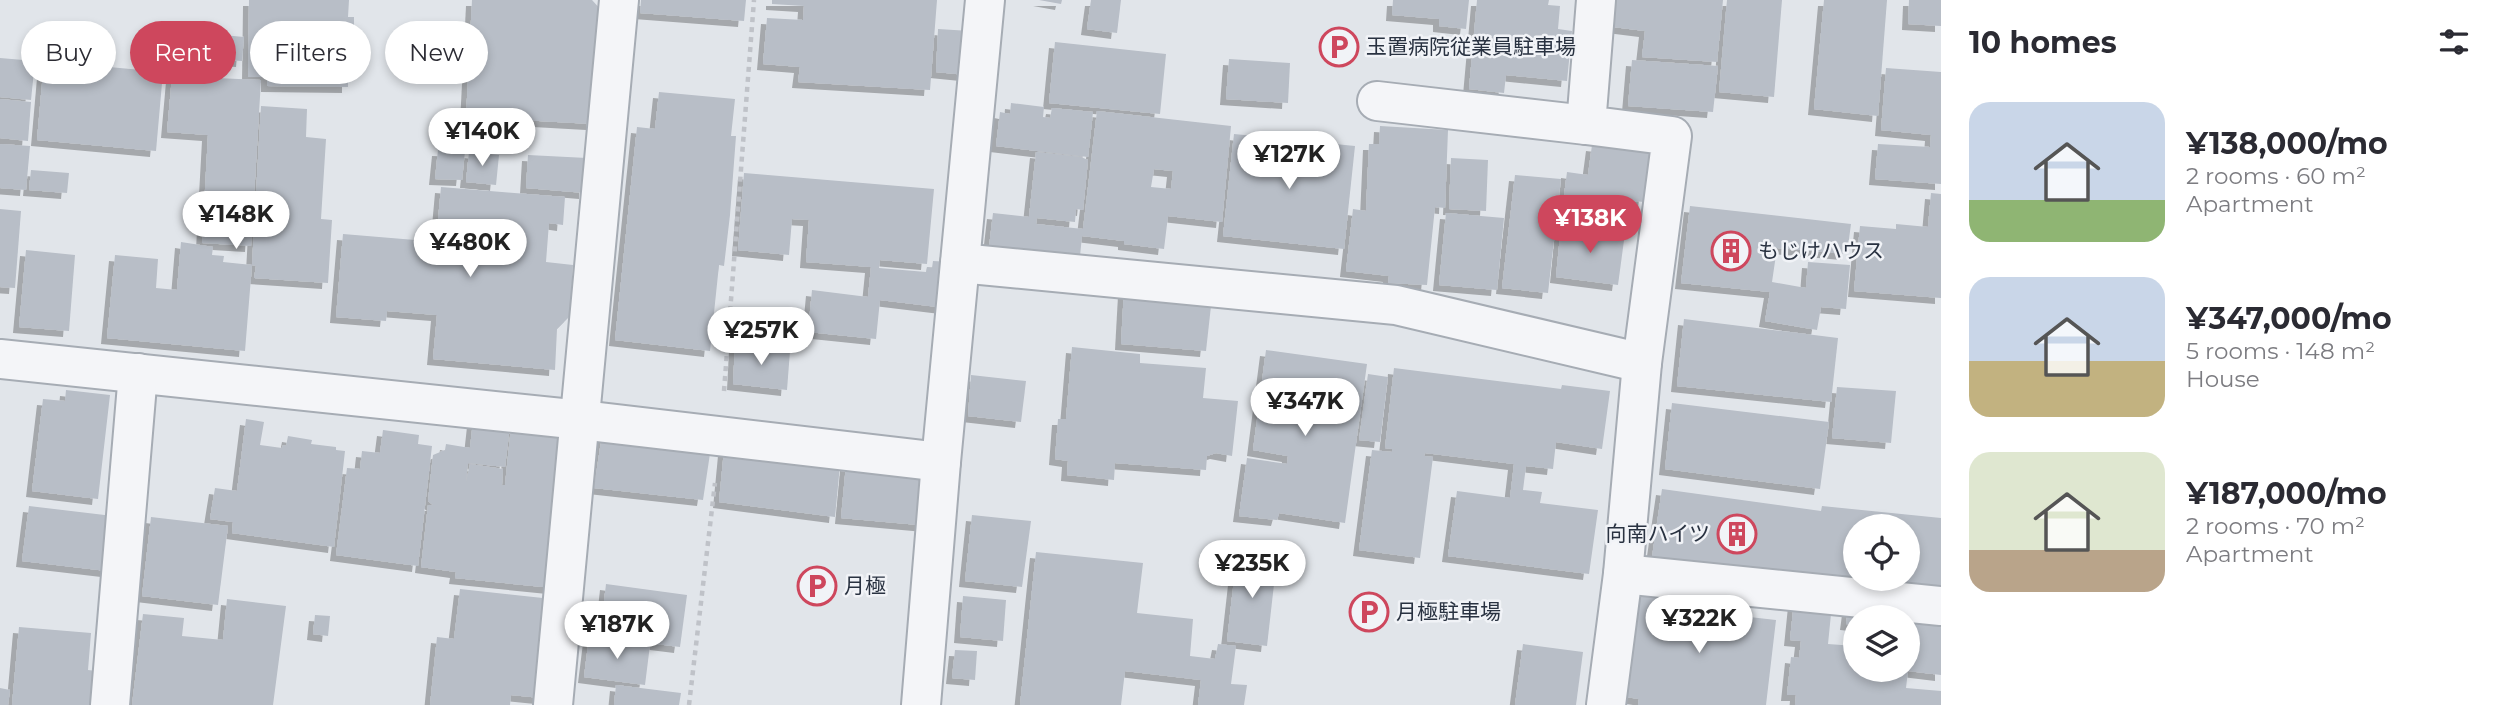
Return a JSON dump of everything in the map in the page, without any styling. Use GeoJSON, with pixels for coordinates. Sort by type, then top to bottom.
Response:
{"type":"FeatureCollection","features":[{"type":"Feature","properties":{"kind":"street"},"geometry":{"type":"LineString","coordinates":[[553,705],[619,0]]}},
{"type":"Feature","properties":{"kind":"street"},"geometry":{"type":"LineString","coordinates":[[921,705],[985,0]]}},
{"type":"Feature","properties":{"kind":"street"},"geometry":{"type":"LineString","coordinates":[[1586,125],[1596,0]]}},
{"type":"Feature","properties":{"kind":"street"},"geometry":{"type":"LineString","coordinates":[[1377,101],[1672,136],[1642,363],[1623,575],[1606,705]]}},
{"type":"Feature","properties":{"kind":"street"},"geometry":{"type":"LineString","coordinates":[[960,263],[1396,305],[1642,363]]}},
{"type":"Feature","properties":{"kind":"street"},"geometry":{"type":"LineString","coordinates":[[0,359],[581,420],[941,462]]}},
{"type":"Feature","properties":{"kind":"street"},"geometry":{"type":"LineString","coordinates":[[110,705],[138,373]]}},
{"type":"Feature","properties":{"kind":"street"},"geometry":{"type":"LineString","coordinates":[[1623,575],[1941,606]]}},
{"type":"Feature","properties":{"kind":"path"},"geometry":{"type":"LineString","coordinates":[[689,705],[720,436],[754,0]]}},
{"type":"Feature","properties":{"kind":"building"},"geometry":{"type":"Polygon","coordinates":[[[249,0],[349,0],[348,17],[354,17],[354,21],[250,21],[248,77],[249,0]]]}},
{"type":"Feature","properties":{"kind":"building"},"geometry":{"type":"Polygon","coordinates":[[[472,0],[592,0],[602,11],[592,124],[466,117],[468,84],[488,84],[488,21],[471,21],[472,0]]]}},
{"type":"Feature","properties":{"kind":"building"},"geometry":{"type":"Polygon","coordinates":[[[641,0],[746,0],[744,21],[640,13],[641,0]]]}},
{"type":"Feature","properties":{"kind":"building"},"geometry":{"type":"Polygon","coordinates":[[[772,0],[937,0],[930,90],[798,82],[800,67],[763,64],[767,18],[803,20],[804,6],[772,4],[772,0]]]}},
{"type":"Feature","properties":{"kind":"building"},"geometry":{"type":"Polygon","coordinates":[[[1039,0],[1062,0],[1061,4],[1039,0]]]}},
{"type":"Feature","properties":{"kind":"building"},"geometry":{"type":"Polygon","coordinates":[[[1091,0],[1121,0],[1117,33],[1087,29],[1091,0]]]}},
{"type":"Feature","properties":{"kind":"building"},"geometry":{"type":"Polygon","coordinates":[[[1393,0],[1469,0],[1466,29],[1439,26],[1439,19],[1392,15],[1393,0]]]}},
{"type":"Feature","properties":{"kind":"building"},"geometry":{"type":"Polygon","coordinates":[[[1477,0],[1549,0],[1548,5],[1560,6],[1558,29],[1572,31],[1567,81],[1506,75],[1504,93],[1469,89],[1477,0]]]}},
{"type":"Feature","properties":{"kind":"building"},"geometry":{"type":"Polygon","coordinates":[[[1615,0],[1723,0],[1717,62],[1642,57],[1645,31],[1613,27],[1615,0]]]}},
{"type":"Feature","properties":{"kind":"building"},"geometry":{"type":"Polygon","coordinates":[[[1727,0],[1782,0],[1774,97],[1719,92],[1727,0]]]}},
{"type":"Feature","properties":{"kind":"building"},"geometry":{"type":"Polygon","coordinates":[[[1824,0],[1887,0],[1878,116],[1814,109],[1824,0]]]}},
{"type":"Feature","properties":{"kind":"building"},"geometry":{"type":"Polygon","coordinates":[[[1909,0],[1941,0],[1941,26],[1908,24],[1909,0]]]}},
{"type":"Feature","properties":{"kind":"building"},"geometry":{"type":"Polygon","coordinates":[[[938,29],[970,31],[966,75],[936,72],[938,29]]]}},
{"type":"Feature","properties":{"kind":"building"},"geometry":{"type":"Polygon","coordinates":[[[236,36],[244,37],[242,61],[236,61],[236,36]]]}},
{"type":"Feature","properties":{"kind":"building"},"geometry":{"type":"Polygon","coordinates":[[[1055,42],[1166,54],[1160,114],[1049,103],[1055,42]]]}},
{"type":"Feature","properties":{"kind":"building"},"geometry":{"type":"Polygon","coordinates":[[[0,58],[21,60],[21,84],[33,84],[31,100],[0,97],[0,58]]]}},
{"type":"Feature","properties":{"kind":"building"},"geometry":{"type":"Polygon","coordinates":[[[1229,59],[1290,63],[1288,103],[1226,99],[1229,59]]]}},
{"type":"Feature","properties":{"kind":"building"},"geometry":{"type":"Polygon","coordinates":[[[1632,60],[1718,66],[1713,112],[1628,106],[1632,60]]]}},
{"type":"Feature","properties":{"kind":"building"},"geometry":{"type":"Polygon","coordinates":[[[116,68],[130,69],[130,84],[162,84],[156,151],[37,140],[42,84],[116,84],[116,68]]]}},
{"type":"Feature","properties":{"kind":"building"},"geometry":{"type":"Polygon","coordinates":[[[1886,68],[1941,72],[1941,184],[1875,179],[1878,144],[1930,147],[1931,135],[1881,130],[1886,68]]]}},
{"type":"Feature","properties":{"kind":"building"},"geometry":{"type":"Polygon","coordinates":[[[236,79],[250,80],[250,84],[261,84],[251,246],[202,243],[208,135],[167,132],[171,84],[236,84],[236,79]]]}},
{"type":"Feature","properties":{"kind":"building"},"geometry":{"type":"Polygon","coordinates":[[[267,84],[348,84],[348,87],[267,84]]]}},
{"type":"Feature","properties":{"kind":"building"},"geometry":{"type":"Polygon","coordinates":[[[659,92],[735,99],[731,136],[736,136],[730,215],[724,266],[719,265],[710,351],[615,340],[637,127],[655,129],[659,92]]]}},
{"type":"Feature","properties":{"kind":"building"},"geometry":{"type":"Polygon","coordinates":[[[0,99],[31,102],[28,141],[0,138],[0,99]]]}},
{"type":"Feature","properties":{"kind":"building"},"geometry":{"type":"Polygon","coordinates":[[[1011,103],[1044,107],[1043,117],[1050,118],[1052,108],[1093,112],[1088,157],[996,146],[1000,112],[1010,114],[1011,103]]]}},
{"type":"Feature","properties":{"kind":"building"},"geometry":{"type":"Polygon","coordinates":[[[261,106],[307,109],[306,137],[326,139],[321,219],[332,220],[328,283],[254,278],[256,266],[252,265],[261,106]]]}},
{"type":"Feature","properties":{"kind":"building"},"geometry":{"type":"Polygon","coordinates":[[[1097,111],[1231,126],[1222,222],[1168,216],[1164,249],[1082,236],[1079,266],[988,256],[993,213],[1029,217],[1036,152],[1088,160],[1083,210],[1076,209],[1075,222],[1037,218],[1036,224],[1083,229],[1097,111]],[[1154,169],[1151,187],[1171,189],[1173,171],[1154,169]]]}},
{"type":"Feature","properties":{"kind":"building"},"geometry":{"type":"Polygon","coordinates":[[[1380,126],[1448,130],[1445,208],[1435,207],[1427,285],[1388,283],[1389,276],[1346,271],[1353,209],[1366,211],[1369,144],[1379,144],[1380,126]]]}},
{"type":"Feature","properties":{"kind":"building"},"geometry":{"type":"Polygon","coordinates":[[[1234,134],[1355,146],[1344,249],[1223,236],[1234,134]]]}},
{"type":"Feature","properties":{"kind":"building"},"geometry":{"type":"Polygon","coordinates":[[[0,144],[30,146],[26,190],[0,188],[0,144]]]}},
{"type":"Feature","properties":{"kind":"building"},"geometry":{"type":"Polygon","coordinates":[[[1592,145],[1650,152],[1644,202],[1623,200],[1620,225],[1561,219],[1567,172],[1588,175],[1592,145]]]}},
{"type":"Feature","properties":{"kind":"building"},"geometry":{"type":"Polygon","coordinates":[[[438,150],[465,151],[462,180],[435,179],[438,150]]]}},
{"type":"Feature","properties":{"kind":"building"},"geometry":{"type":"Polygon","coordinates":[[[469,152],[499,155],[496,185],[466,182],[469,152]]]}},
{"type":"Feature","properties":{"kind":"building"},"geometry":{"type":"Polygon","coordinates":[[[528,155],[587,158],[585,193],[526,188],[528,155]]]}},
{"type":"Feature","properties":{"kind":"building"},"geometry":{"type":"Polygon","coordinates":[[[1451,158],[1488,160],[1486,211],[1449,209],[1451,158]]]}},
{"type":"Feature","properties":{"kind":"building"},"geometry":{"type":"Polygon","coordinates":[[[31,170],[69,173],[67,193],[29,190],[31,170]]]}},
{"type":"Feature","properties":{"kind":"building"},"geometry":{"type":"Polygon","coordinates":[[[744,173],[934,189],[927,264],[880,260],[879,268],[926,272],[927,267],[932,268],[933,261],[952,262],[946,308],[880,300],[876,339],[808,332],[812,290],[868,297],[871,267],[806,262],[809,220],[792,219],[789,255],[738,250],[744,173]]]}},
{"type":"Feature","properties":{"kind":"building"},"geometry":{"type":"Polygon","coordinates":[[[1515,175],[1561,179],[1548,293],[1502,288],[1515,175]]]}},
{"type":"Feature","properties":{"kind":"building"},"geometry":{"type":"Polygon","coordinates":[[[441,187],[565,197],[563,225],[549,223],[546,262],[573,265],[570,316],[557,329],[555,370],[433,359],[437,315],[387,311],[386,321],[336,317],[343,234],[427,241],[426,252],[435,253],[441,187]]]}},
{"type":"Feature","properties":{"kind":"building"},"geometry":{"type":"Polygon","coordinates":[[[1931,193],[1941,194],[1941,298],[1854,291],[1860,226],[1896,229],[1896,224],[1928,227],[1931,193]]]}},
{"type":"Feature","properties":{"kind":"building","name":"もじけハウス"},"geometry":{"type":"Polygon","coordinates":[[[1690,206],[1851,224],[1847,254],[1777,248],[1772,282],[1806,288],[1808,262],[1850,265],[1846,309],[1821,307],[1817,330],[1765,321],[1770,292],[1681,283],[1690,206]]]}},
{"type":"Feature","properties":{"kind":"building"},"geometry":{"type":"Polygon","coordinates":[[[0,209],[21,211],[15,288],[0,287],[0,209]]]}},
{"type":"Feature","properties":{"kind":"building"},"geometry":{"type":"Polygon","coordinates":[[[1446,213],[1504,218],[1497,290],[1439,285],[1446,213]]]}},
{"type":"Feature","properties":{"kind":"building"},"geometry":{"type":"Polygon","coordinates":[[[1561,225],[1625,233],[1618,285],[1556,277],[1561,225]]]}},
{"type":"Feature","properties":{"kind":"building"},"geometry":{"type":"Polygon","coordinates":[[[181,242],[213,247],[212,255],[224,256],[223,262],[252,265],[245,351],[107,338],[115,255],[158,259],[156,288],[177,290],[181,242]]]}},
{"type":"Feature","properties":{"kind":"building"},"geometry":{"type":"Polygon","coordinates":[[[26,250],[75,255],[69,331],[19,327],[26,250]]]}},
{"type":"Feature","properties":{"kind":"building"},"geometry":{"type":"Polygon","coordinates":[[[1124,290],[1212,297],[1206,351],[1121,344],[1124,290]]]}},
{"type":"Feature","properties":{"kind":"building"},"geometry":{"type":"Polygon","coordinates":[[[1684,319],[1838,338],[1831,402],[1677,386],[1684,319]]]}},
{"type":"Feature","properties":{"kind":"building"},"geometry":{"type":"Polygon","coordinates":[[[735,345],[790,351],[787,390],[733,384],[735,345]]]}},
{"type":"Feature","properties":{"kind":"building"},"geometry":{"type":"Polygon","coordinates":[[[1072,347],[1140,354],[1140,363],[1206,368],[1203,398],[1238,401],[1232,456],[1216,453],[1207,456],[1206,470],[1115,463],[1114,480],[1067,475],[1068,461],[1055,459],[1058,419],[1066,419],[1072,347]]]}},
{"type":"Feature","properties":{"kind":"building"},"geometry":{"type":"Polygon","coordinates":[[[1266,350],[1367,364],[1345,523],[1279,513],[1277,520],[1239,516],[1247,458],[1287,464],[1288,456],[1253,450],[1266,350]]]}},
{"type":"Feature","properties":{"kind":"building"},"geometry":{"type":"Polygon","coordinates":[[[1394,368],[1561,389],[1562,385],[1610,391],[1602,449],[1556,442],[1553,469],[1526,466],[1523,490],[1542,492],[1540,503],[1598,510],[1589,574],[1448,556],[1457,491],[1510,498],[1514,464],[1425,453],[1424,456],[1433,457],[1420,558],[1359,550],[1372,450],[1392,452],[1392,449],[1385,448],[1394,368]]]}},
{"type":"Feature","properties":{"kind":"building"},"geometry":{"type":"Polygon","coordinates":[[[1368,374],[1388,377],[1380,442],[1359,440],[1368,374]]]}},
{"type":"Feature","properties":{"kind":"building"},"geometry":{"type":"Polygon","coordinates":[[[971,375],[1026,381],[1021,422],[968,416],[971,375]]]}},
{"type":"Feature","properties":{"kind":"building"},"geometry":{"type":"Polygon","coordinates":[[[1837,387],[1896,391],[1891,443],[1832,438],[1837,387]]]}},
{"type":"Feature","properties":{"kind":"building"},"geometry":{"type":"Polygon","coordinates":[[[66,390],[110,395],[98,499],[32,491],[43,399],[65,401],[66,390]]]}},
{"type":"Feature","properties":{"kind":"building","name":"向南ハイツ"},"geometry":{"type":"Polygon","coordinates":[[[1672,403],[1829,422],[1820,489],[1665,469],[1672,403]]]}},
{"type":"Feature","properties":{"kind":"building"},"geometry":{"type":"Polygon","coordinates":[[[246,419],[264,422],[260,445],[282,448],[283,445],[286,446],[288,436],[312,440],[311,444],[336,447],[336,450],[345,451],[334,547],[232,533],[233,522],[210,519],[215,488],[237,491],[246,419]]]}},
{"type":"Feature","properties":{"kind":"building"},"geometry":{"type":"Polygon","coordinates":[[[473,421],[510,426],[505,467],[468,463],[466,482],[470,464],[503,469],[502,485],[505,485],[511,427],[570,434],[553,588],[455,578],[456,572],[421,567],[428,505],[433,505],[428,501],[433,455],[445,450],[446,444],[470,448],[473,421]]]}},
{"type":"Feature","properties":{"kind":"building"},"geometry":{"type":"Polygon","coordinates":[[[383,430],[419,435],[418,444],[432,446],[418,566],[336,555],[347,468],[360,469],[362,451],[380,453],[383,430]]]}},
{"type":"Feature","properties":{"kind":"building"},"geometry":{"type":"Polygon","coordinates":[[[602,435],[711,447],[703,500],[594,488],[602,435]]]}},
{"type":"Feature","properties":{"kind":"building"},"geometry":{"type":"Polygon","coordinates":[[[724,450],[840,465],[835,517],[719,502],[724,450]]]}},
{"type":"Feature","properties":{"kind":"building"},"geometry":{"type":"Polygon","coordinates":[[[846,465],[935,476],[930,526],[841,518],[846,465]]]}},
{"type":"Feature","properties":{"kind":"building","name":"向南ハイツ"},"geometry":{"type":"Polygon","coordinates":[[[1662,489],[1821,511],[1822,506],[1901,514],[1843,514],[1843,581],[1652,557],[1662,489]]]}},
{"type":"Feature","properties":{"kind":"building"},"geometry":{"type":"Polygon","coordinates":[[[29,506],[113,516],[107,571],[22,561],[29,506]]]}},
{"type":"Feature","properties":{"kind":"building"},"geometry":{"type":"Polygon","coordinates":[[[972,515],[1031,521],[1022,587],[965,581],[972,515]]]}},
{"type":"Feature","properties":{"kind":"building","name":"向南ハイツ"},"geometry":{"type":"Polygon","coordinates":[[[1920,516],[1941,518],[1941,593],[1920,590],[1920,516]]]}},
{"type":"Feature","properties":{"kind":"building"},"geometry":{"type":"Polygon","coordinates":[[[151,517],[228,526],[218,605],[142,596],[151,517]]]}},
{"type":"Feature","properties":{"kind":"building"},"geometry":{"type":"Polygon","coordinates":[[[1036,552],[1143,563],[1137,613],[1193,619],[1190,656],[1215,659],[1218,644],[1236,646],[1231,684],[1247,685],[1244,705],[1198,705],[1201,680],[1125,671],[1121,705],[1020,705],[1036,552]]]}},
{"type":"Feature","properties":{"kind":"building"},"geometry":{"type":"Polygon","coordinates":[[[1237,553],[1277,558],[1267,646],[1227,641],[1237,553]]]}},
{"type":"Feature","properties":{"kind":"building"},"geometry":{"type":"Polygon","coordinates":[[[606,584],[687,595],[680,647],[600,637],[606,584]]]}},
{"type":"Feature","properties":{"kind":"building"},"geometry":{"type":"Polygon","coordinates":[[[460,589],[552,599],[541,698],[511,695],[510,705],[430,705],[437,637],[454,639],[460,589]]]}},
{"type":"Feature","properties":{"kind":"building"},"geometry":{"type":"Polygon","coordinates":[[[1639,595],[1722,605],[1723,614],[1776,620],[1766,705],[1638,705],[1639,699],[1626,697],[1639,595]]]}},
{"type":"Feature","properties":{"kind":"building"},"geometry":{"type":"Polygon","coordinates":[[[963,596],[1006,600],[1003,641],[960,637],[963,596]]]}},
{"type":"Feature","properties":{"kind":"building"},"geometry":{"type":"Polygon","coordinates":[[[227,599],[286,606],[273,705],[132,705],[143,614],[184,618],[182,636],[223,640],[227,599]]]}},
{"type":"Feature","properties":{"kind":"building"},"geometry":{"type":"Polygon","coordinates":[[[1794,601],[1832,604],[1828,644],[1843,645],[1843,682],[1907,682],[1906,688],[1941,691],[1941,705],[1795,705],[1796,695],[1787,695],[1791,657],[1799,658],[1801,641],[1790,640],[1794,601]]]}},
{"type":"Feature","properties":{"kind":"building"},"geometry":{"type":"Polygon","coordinates":[[[315,615],[330,616],[328,636],[313,634],[315,615]]]}},
{"type":"Feature","properties":{"kind":"building"},"geometry":{"type":"Polygon","coordinates":[[[1920,617],[1941,619],[1941,675],[1920,672],[1920,617]]]}},
{"type":"Feature","properties":{"kind":"building"},"geometry":{"type":"Polygon","coordinates":[[[19,627],[91,633],[88,670],[96,671],[93,705],[12,705],[19,627]]]}},
{"type":"Feature","properties":{"kind":"building"},"geometry":{"type":"Polygon","coordinates":[[[589,637],[650,645],[645,685],[584,677],[589,637]]]}},
{"type":"Feature","properties":{"kind":"building"},"geometry":{"type":"Polygon","coordinates":[[[1523,644],[1583,652],[1576,705],[1515,705],[1523,644]]]}},
{"type":"Feature","properties":{"kind":"building"},"geometry":{"type":"Polygon","coordinates":[[[955,650],[977,651],[975,680],[952,678],[955,650]]]}},
{"type":"Feature","properties":{"kind":"building"},"geometry":{"type":"Polygon","coordinates":[[[616,685],[681,693],[679,705],[614,705],[616,685]]]}},
{"type":"Feature","properties":{"kind":"building"},"geometry":{"type":"Polygon","coordinates":[[[0,688],[10,690],[8,705],[0,705],[0,688]]]}},
{"type":"Feature","properties":{"kind":"place","name":"玉置病院従業員駐車場"},"geometry":{"type":"Point","coordinates":[1339,47]}},
{"type":"Feature","properties":{"kind":"place","name":"もじけハウス"},"geometry":{"type":"Point","coordinates":[1731,251]}},
{"type":"Feature","properties":{"kind":"place","name":"向南ハイツ"},"geometry":{"type":"Point","coordinates":[1737,534]}},
{"type":"Feature","properties":{"kind":"place","name":"月極"},"geometry":{"type":"Point","coordinates":[817,586]}},
{"type":"Feature","properties":{"kind":"place","name":"月極駐車場"},"geometry":{"type":"Point","coordinates":[1369,612]}}]}
